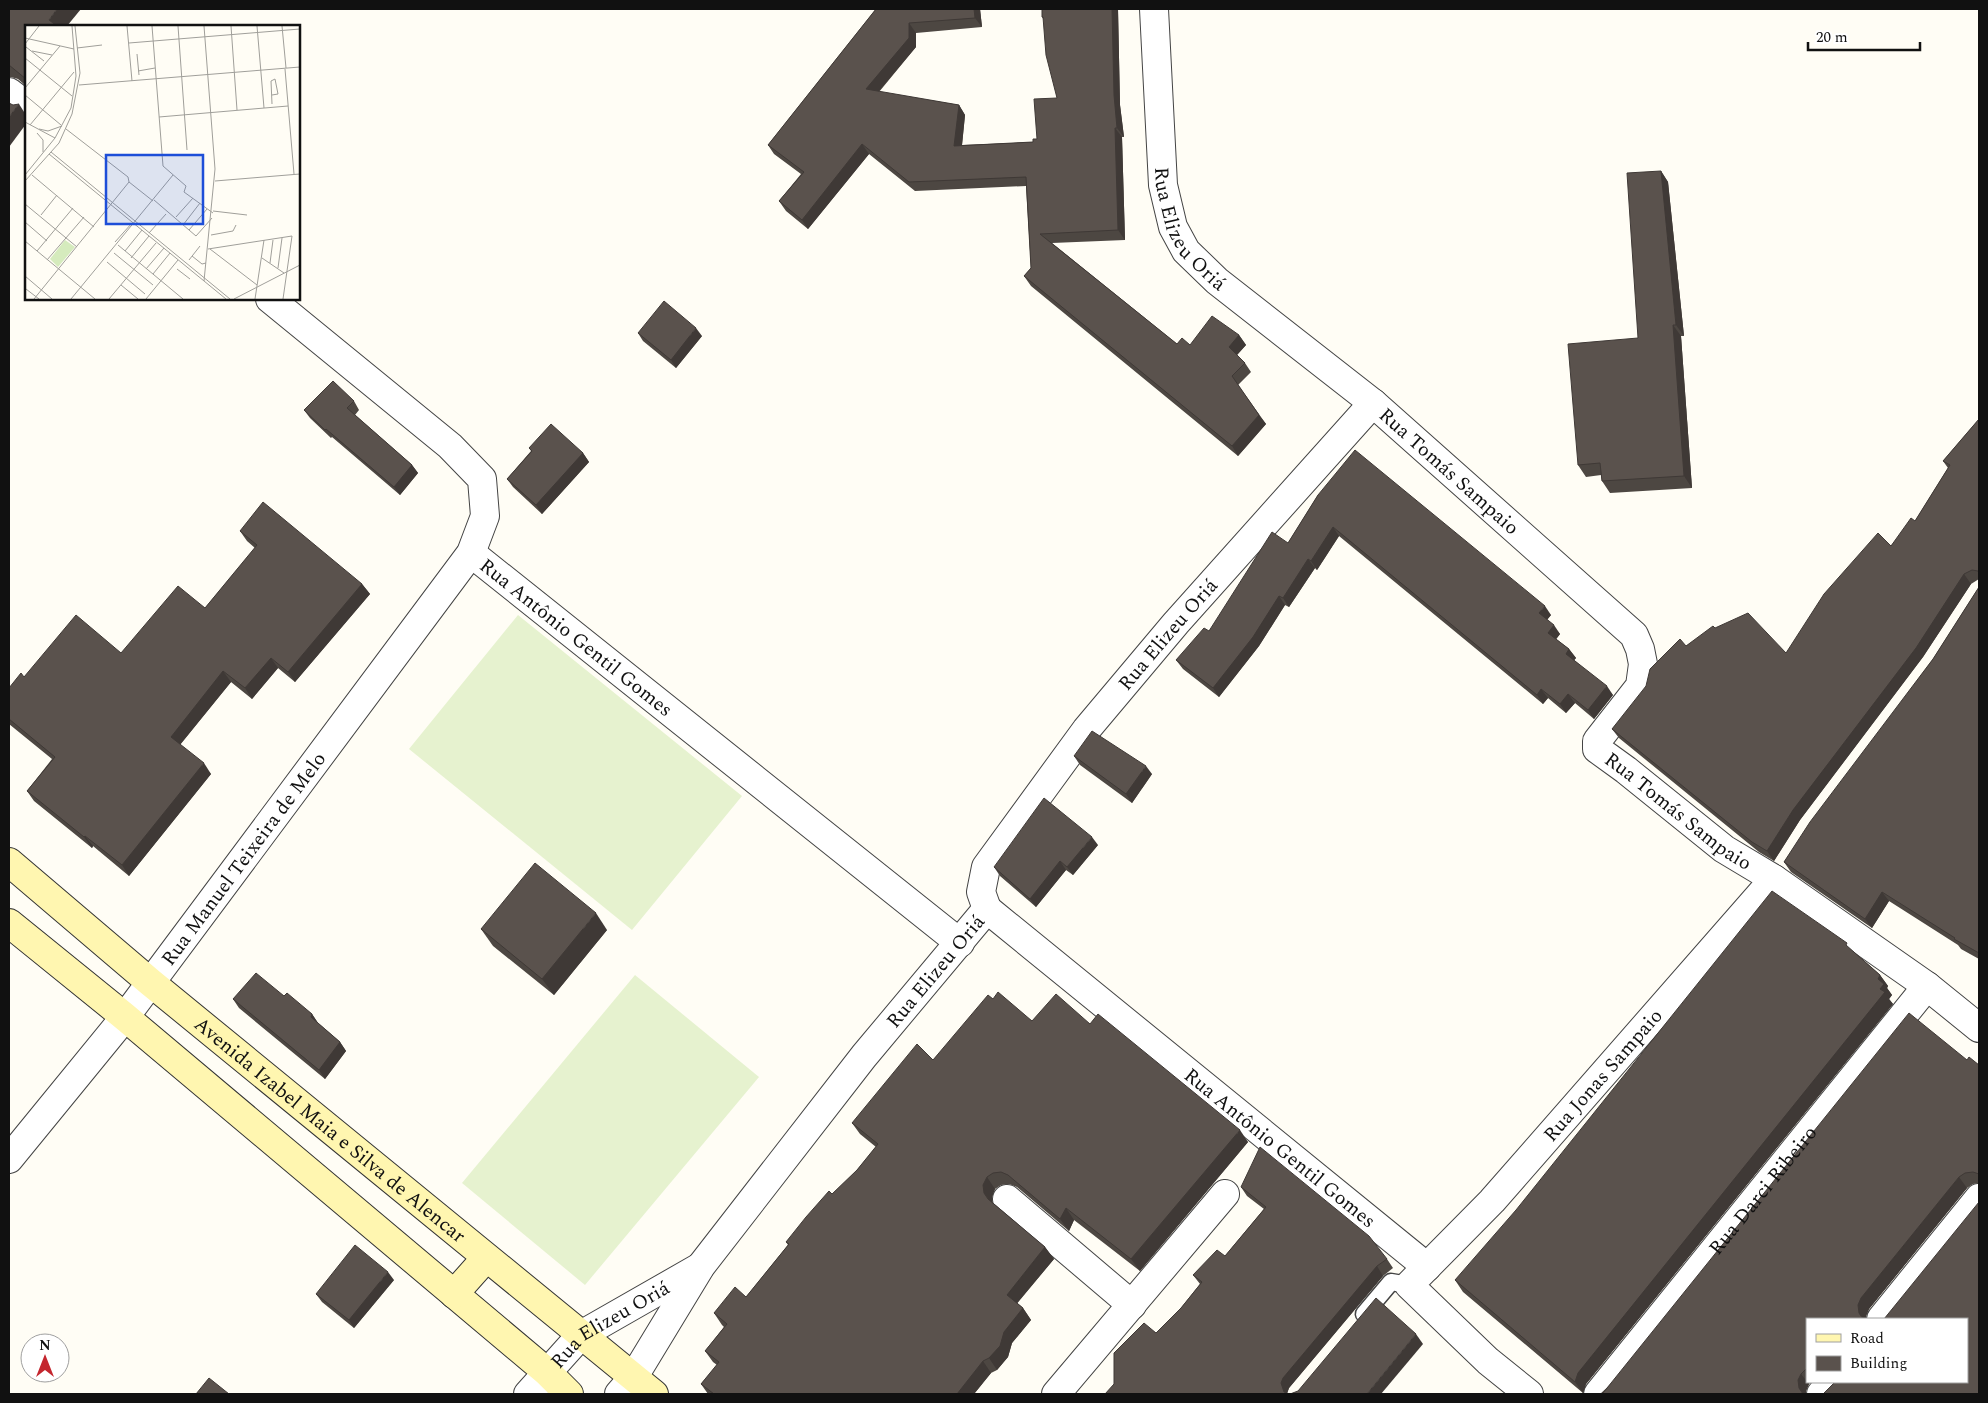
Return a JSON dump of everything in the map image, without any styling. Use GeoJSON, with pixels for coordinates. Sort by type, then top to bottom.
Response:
{"type":"FeatureCollection","features":[{"type":"Feature","properties":{"kind":"street","name":"Rua Elizeu Oriá"},"geometry":{"type":"LineString","coordinates":[[635,1389],[701,1266],[864,1056],[960,943],[986,909],[981,892],[986,867],[1086,730],[1176,624],[1373,403],[1217,281],[1186,251],[1173,227],[1163,185],[1154,9]]}},
{"type":"Feature","properties":{"kind":"street"},"geometry":{"type":"LineString","coordinates":[[9,92],[25,105]]}},
{"type":"Feature","properties":{"kind":"street","name":"Rua Antônio Gentil Gomes"},"geometry":{"type":"LineString","coordinates":[[271,300],[450,446],[482,479],[485,516],[471,553],[960,943]]}},
{"type":"Feature","properties":{"kind":"street","name":"Rua Tomás Sampaio"},"geometry":{"type":"LineString","coordinates":[[1373,403],[1634,635],[1640,649],[1643,664],[1640,686],[1597,741],[1597,749],[1724,848],[1779,871],[1928,986],[1979,1028]]}},
{"type":"Feature","properties":{"kind":"street","name":"Rua Manuel Teixeira de Melo"},"geometry":{"type":"LineString","coordinates":[[9,1159],[125,1016],[471,553]]}},
{"type":"Feature","properties":{"kind":"street","name":"Avenida Izabel Maia e Silva de Alencar"},"geometry":{"type":"LineString","coordinates":[[9,862],[150,982],[580,1335],[635,1389]]}},
{"type":"Feature","properties":{"kind":"street","name":"Rua Jonas Sampaio"},"geometry":{"type":"LineString","coordinates":[[1418,1276],[1498,1194],[1779,871]]}},
{"type":"Feature","properties":{"kind":"street","name":"Rua Antônio Gentil Gomes"},"geometry":{"type":"LineString","coordinates":[[986,909],[1418,1276],[1488,1361],[1529,1394]]}},
{"type":"Feature","properties":{"kind":"street"},"geometry":{"type":"LineString","coordinates":[[9,923],[125,1016],[547,1372],[569,1394]]}},
{"type":"Feature","properties":{"kind":"street","name":"Rua Darci Ribeiro"},"geometry":{"type":"LineString","coordinates":[[1598,1394],[1928,986]]}},
{"type":"Feature","properties":{"kind":"street"},"geometry":{"type":"LineString","coordinates":[[1056,1394],[1225,1194]]}},
{"type":"Feature","properties":{"kind":"street"},"geometry":{"type":"LineString","coordinates":[[1882,1318],[1979,1198]]}},
{"type":"Feature","properties":{"kind":"street"},"geometry":{"type":"LineString","coordinates":[[1007,1199],[1132,1305]]}},
{"type":"Feature","properties":{"kind":"street"},"geometry":{"type":"LineString","coordinates":[[454,1294],[486,1258]]}},
{"type":"Feature","properties":{"kind":"street","name":"Rua Elizeu Oriá"},"geometry":{"type":"LineString","coordinates":[[528,1394],[580,1335],[701,1266]]}},
{"type":"Feature","properties":{"kind":"street"},"geometry":{"type":"LineString","coordinates":[[1821,1394],[1830,1383]]}},
{"type":"Feature","properties":{"kind":"lane"},"geometry":{"type":"LineString","coordinates":[[1353,1327],[1391,1282],[1418,1276]]}},
{"type":"Feature","properties":{"kind":"green space"},"geometry":{"type":"Polygon","coordinates":[[[518,615],[742,796],[632,930],[409,749],[518,615]]]}},
{"type":"Feature","properties":{"kind":"green space"},"geometry":{"type":"Polygon","coordinates":[[[635,975],[759,1077],[585,1285],[462,1183],[635,975]]]}},
{"type":"Feature","properties":{"kind":"building"},"geometry":{"type":"Polygon","coordinates":[[[9,9],[57,9],[49,20],[56,25],[25,25],[25,78],[9,65],[9,9]]]}},
{"type":"Feature","properties":{"kind":"building"},"geometry":{"type":"Polygon","coordinates":[[[876,9],[974,9],[975,18],[909,23],[909,38],[866,89],[959,105],[954,146],[1033,142],[1033,139],[1037,139],[1034,99],[1057,98],[1046,55],[1042,9],[1112,9],[1114,95],[1117,128],[1115,128],[1118,230],[1040,234],[1177,344],[1182,338],[1190,345],[1212,316],[1239,335],[1229,347],[1245,363],[1232,376],[1259,415],[1232,446],[1024,276],[1031,268],[1026,177],[909,182],[862,144],[802,220],[779,201],[804,172],[768,145],[876,9]]]}},
{"type":"Feature","properties":{"kind":"building"},"geometry":{"type":"Polygon","coordinates":[[[9,103],[13,105],[19,104],[9,117],[9,103]]]}},
{"type":"Feature","properties":{"kind":"building"},"geometry":{"type":"Polygon","coordinates":[[[1661,171],[1676,325],[1673,325],[1684,476],[1602,481],[1600,463],[1578,465],[1568,344],[1638,338],[1627,173],[1661,171]]]}},
{"type":"Feature","properties":{"kind":"building"},"geometry":{"type":"Polygon","coordinates":[[[664,301],[696,328],[671,360],[638,333],[664,301]]]}},
{"type":"Feature","properties":{"kind":"building"},"geometry":{"type":"Polygon","coordinates":[[[333,381],[354,401],[347,408],[412,465],[394,487],[325,430],[304,410],[333,381]]]}},
{"type":"Feature","properties":{"kind":"building"},"geometry":{"type":"Polygon","coordinates":[[[1979,419],[1979,574],[1978,571],[1972,570],[1964,574],[1916,648],[1793,810],[1767,851],[1752,842],[1612,729],[1646,686],[1650,669],[1680,639],[1686,646],[1713,626],[1715,628],[1748,613],[1786,653],[1824,594],[1878,533],[1891,546],[1911,518],[1915,521],[1950,465],[1943,461],[1979,419]]]}},
{"type":"Feature","properties":{"kind":"building"},"geometry":{"type":"Polygon","coordinates":[[[551,424],[583,453],[536,505],[507,479],[532,451],[529,448],[551,424]]]}},
{"type":"Feature","properties":{"kind":"building"},"geometry":{"type":"Polygon","coordinates":[[[1355,450],[1545,606],[1539,613],[1554,625],[1548,633],[1569,649],[1566,654],[1607,686],[1588,710],[1568,694],[1560,704],[1541,689],[1537,695],[1333,527],[1311,561],[1308,559],[1283,598],[1279,596],[1253,637],[1213,688],[1176,660],[1204,628],[1209,631],[1272,532],[1288,543],[1318,495],[1355,450]]]}},
{"type":"Feature","properties":{"kind":"building"},"geometry":{"type":"Polygon","coordinates":[[[263,502],[362,584],[288,672],[271,658],[245,688],[223,671],[171,737],[204,763],[122,865],[27,791],[55,757],[9,719],[9,688],[21,673],[24,677],[76,615],[121,653],[178,586],[205,608],[257,545],[240,531],[263,502]]]}},
{"type":"Feature","properties":{"kind":"building"},"geometry":{"type":"Polygon","coordinates":[[[1979,587],[1979,953],[1882,892],[1865,919],[1784,862],[1810,822],[1933,659],[1979,587]]]}},
{"type":"Feature","properties":{"kind":"building"},"geometry":{"type":"Polygon","coordinates":[[[1092,731],[1146,766],[1126,794],[1074,756],[1092,731]]]}},
{"type":"Feature","properties":{"kind":"building"},"geometry":{"type":"Polygon","coordinates":[[[1044,798],[1092,837],[1067,867],[1060,861],[1030,899],[994,867],[1044,798]]]}},
{"type":"Feature","properties":{"kind":"building"},"geometry":{"type":"Polygon","coordinates":[[[535,863],[596,913],[542,979],[481,929],[535,863]]]}},
{"type":"Feature","properties":{"kind":"building"},"geometry":{"type":"Polygon","coordinates":[[[1772,891],[1847,943],[1846,945],[1880,975],[1878,979],[1884,984],[1880,989],[1885,992],[1578,1373],[1575,1382],[1455,1280],[1516,1210],[1772,891]]]}},
{"type":"Feature","properties":{"kind":"building"},"geometry":{"type":"Polygon","coordinates":[[[256,973],[284,996],[287,993],[312,1014],[311,1017],[340,1042],[319,1070],[233,999],[256,973]]]}},
{"type":"Feature","properties":{"kind":"building"},"geometry":{"type":"Polygon","coordinates":[[[998,992],[1032,1021],[1056,994],[1090,1024],[1098,1014],[1240,1130],[1131,1259],[1066,1208],[1060,1219],[1008,1175],[1001,1172],[993,1173],[987,1177],[983,1185],[984,1193],[988,1199],[1045,1247],[1007,1295],[1023,1308],[1004,1332],[1000,1346],[989,1358],[983,1361],[957,1394],[714,1394],[701,1384],[719,1362],[705,1351],[727,1324],[714,1313],[735,1287],[746,1297],[789,1244],[786,1242],[806,1217],[829,1191],[832,1194],[857,1170],[878,1144],[852,1123],[917,1044],[933,1060],[988,995],[993,999],[998,992]]]}},
{"type":"Feature","properties":{"kind":"building"},"geometry":{"type":"Polygon","coordinates":[[[1909,1013],[1967,1060],[1969,1057],[1979,1065],[1979,1174],[1973,1172],[1965,1173],[1959,1177],[1861,1298],[1858,1305],[1859,1313],[1862,1318],[1806,1318],[1806,1369],[1798,1380],[1799,1388],[1803,1394],[1600,1394],[1603,1393],[1909,1013]]]}},
{"type":"Feature","properties":{"kind":"building"},"geometry":{"type":"Polygon","coordinates":[[[1260,1147],[1369,1236],[1387,1259],[1377,1266],[1283,1378],[1281,1383],[1284,1392],[1289,1394],[1105,1394],[1114,1384],[1114,1353],[1144,1323],[1156,1333],[1181,1308],[1202,1282],[1193,1275],[1217,1250],[1225,1256],[1266,1207],[1241,1187],[1260,1147]]]}},
{"type":"Feature","properties":{"kind":"building"},"geometry":{"type":"Polygon","coordinates":[[[1979,1202],[1979,1394],[1823,1394],[1834,1383],[1968,1383],[1968,1318],[1885,1318],[1979,1202]]]}},
{"type":"Feature","properties":{"kind":"building"},"geometry":{"type":"Polygon","coordinates":[[[355,1245],[388,1272],[349,1320],[316,1294],[355,1245]]]}},
{"type":"Feature","properties":{"kind":"building"},"geometry":{"type":"Polygon","coordinates":[[[1376,1298],[1416,1334],[1367,1394],[1290,1394],[1298,1391],[1376,1298]]]}},
{"type":"Feature","properties":{"kind":"building"},"geometry":{"type":"Polygon","coordinates":[[[209,1378],[229,1394],[196,1394],[209,1378]]]}}]}
